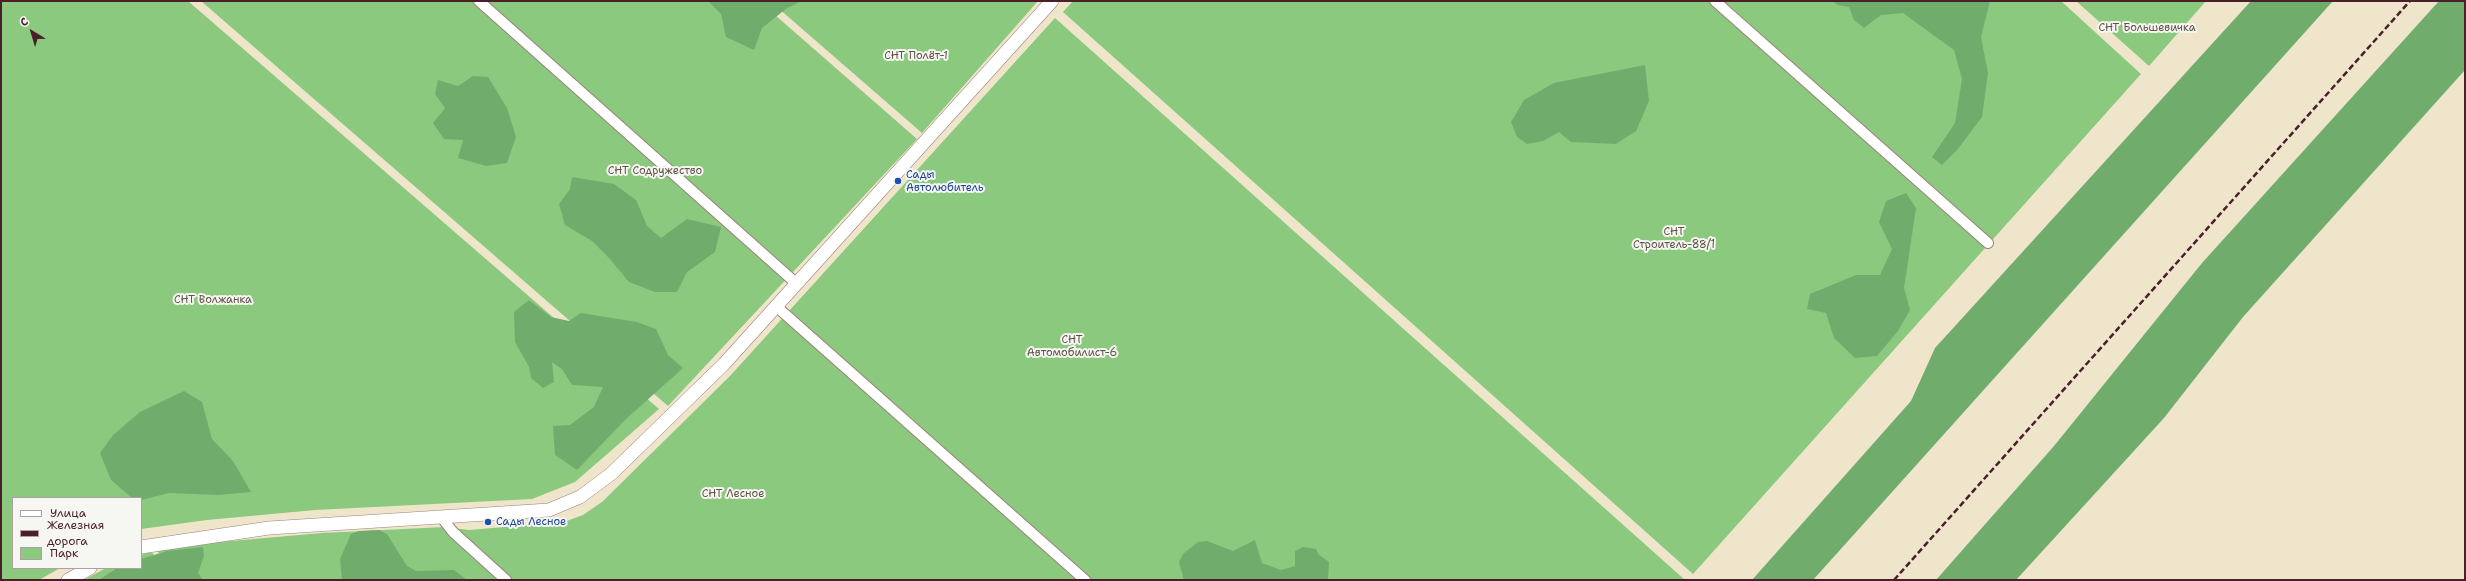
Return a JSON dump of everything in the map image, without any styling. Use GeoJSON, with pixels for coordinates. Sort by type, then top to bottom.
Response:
{"type":"FeatureCollection","features":[{"type":"Feature","properties":{"kind":"street"},"geometry":{"type":"LineString","coordinates":[[479,1],[797,284]]}},
{"type":"Feature","properties":{"kind":"street"},"geometry":{"type":"LineString","coordinates":[[142,547],[269,528],[549,510],[580,497],[611,474],[696,392],[797,284],[1052,1]]}},
{"type":"Feature","properties":{"kind":"street"},"geometry":{"type":"LineString","coordinates":[[1715,1],[1988,244]]}},
{"type":"Feature","properties":{"kind":"street"},"geometry":{"type":"LineString","coordinates":[[776,307],[1085,580]]}},
{"type":"Feature","properties":{"kind":"street"},"geometry":{"type":"LineString","coordinates":[[442,518],[453,532],[506,580]]}},
{"type":"Feature","properties":{"kind":"street"},"geometry":{"type":"LineString","coordinates":[[68,580],[88,569]]}},
{"type":"Feature","properties":{"kind":"green space","name":"СНТ Волжанка"},"geometry":{"type":"Polygon","coordinates":[[[1,1],[188,1],[659,409],[575,482],[532,499],[315,510],[207,520],[142,529],[142,497],[12,497],[12,569],[58,569],[39,580],[1,580],[1,1]]]}},
{"type":"Feature","properties":{"kind":"green space","name":"СНТ Содружество"},"geometry":{"type":"Polygon","coordinates":[[[201,1],[759,1],[917,139],[668,406],[201,1]]]}},
{"type":"Feature","properties":{"kind":"green space"},"geometry":{"type":"Polygon","coordinates":[[[708,1],[802,1],[787,8],[762,28],[754,50],[726,37],[721,14],[708,1]]]}},
{"type":"Feature","properties":{"kind":"green space","name":"СНТ Полёт-1"},"geometry":{"type":"Polygon","coordinates":[[[770,1],[1038,1],[922,133],[770,1]]]}},
{"type":"Feature","properties":{"kind":"green space","name":"СНТ Строитель-88/1"},"geometry":{"type":"Polygon","coordinates":[[[1073,1],[2061,1],[2141,74],[1693,574],[1063,12],[1073,1]]]}},
{"type":"Feature","properties":{"kind":"green space"},"geometry":{"type":"Polygon","coordinates":[[[1832,1],[1990,1],[1981,37],[1988,73],[1982,117],[1957,150],[1942,165],[1932,157],[1955,123],[1962,79],[1954,50],[1903,13],[1881,15],[1864,28],[1854,20],[1849,7],[1838,5],[1832,1]]]}},
{"type":"Feature","properties":{"kind":"green space","name":"СНТ Большевичка"},"geometry":{"type":"Polygon","coordinates":[[[2076,1],[2206,1],[2149,66],[2076,1]]]}},
{"type":"Feature","properties":{"kind":"green space"},"geometry":{"type":"Polygon","coordinates":[[[2251,1],[2333,1],[1813,580],[1752,580],[1911,401],[1935,348],[2251,1]]]}},
{"type":"Feature","properties":{"kind":"green space"},"geometry":{"type":"Polygon","coordinates":[[[2439,1],[2465,1],[2465,70],[2243,317],[2164,418],[2016,580],[1936,580],[2054,446],[2202,263],[2439,1]]]}},
{"type":"Feature","properties":{"kind":"green space","name":"СНТ Автомобилист-6"},"geometry":{"type":"Polygon","coordinates":[[[1055,18],[1685,580],[186,580],[156,550],[197,544],[322,533],[444,527],[469,530],[564,522],[583,515],[602,502],[730,376],[1055,18]]]}},
{"type":"Feature","properties":{"kind":"green space"},"geometry":{"type":"Polygon","coordinates":[[[1645,65],[1649,101],[1636,131],[1616,144],[1571,142],[1559,132],[1543,141],[1527,144],[1517,137],[1511,122],[1524,100],[1554,83],[1645,65]]]}},
{"type":"Feature","properties":{"kind":"green space"},"geometry":{"type":"Polygon","coordinates":[[[473,76],[488,77],[507,108],[516,137],[507,163],[486,166],[458,158],[463,140],[444,139],[433,123],[445,108],[435,94],[438,80],[458,86],[473,76]]]}},
{"type":"Feature","properties":{"kind":"green space"},"geometry":{"type":"Polygon","coordinates":[[[572,177],[614,184],[636,200],[647,226],[661,238],[687,219],[721,227],[715,252],[687,272],[677,292],[655,292],[629,282],[610,259],[592,241],[565,225],[559,204],[570,189],[572,177]]]}},
{"type":"Feature","properties":{"kind":"green space"},"geometry":{"type":"Polygon","coordinates":[[[1906,193],[1916,208],[1904,288],[1910,310],[1898,331],[1877,356],[1855,358],[1834,338],[1826,313],[1807,309],[1810,294],[1856,275],[1880,275],[1892,249],[1879,222],[1886,201],[1906,193]]]}},
{"type":"Feature","properties":{"kind":"green space"},"geometry":{"type":"Polygon","coordinates":[[[529,300],[551,317],[569,321],[581,313],[637,322],[656,329],[668,355],[683,368],[626,419],[577,470],[555,455],[553,426],[570,425],[594,407],[603,387],[572,385],[562,369],[552,362],[554,382],[543,388],[531,378],[529,367],[515,342],[514,312],[529,300]]]}},
{"type":"Feature","properties":{"kind":"green space"},"geometry":{"type":"Polygon","coordinates":[[[184,391],[202,402],[212,439],[233,461],[251,492],[218,495],[169,493],[142,500],[142,497],[131,497],[111,480],[100,453],[113,435],[140,412],[184,391]]]}},
{"type":"Feature","properties":{"kind":"green space"},"geometry":{"type":"Polygon","coordinates":[[[379,530],[387,534],[407,566],[416,571],[454,570],[467,580],[342,580],[340,559],[351,534],[359,531],[379,530]]]}},
{"type":"Feature","properties":{"kind":"green space"},"geometry":{"type":"Polygon","coordinates":[[[1255,540],[1262,563],[1281,570],[1295,566],[1295,551],[1303,547],[1316,549],[1318,554],[1329,562],[1328,580],[1184,580],[1179,562],[1183,554],[1198,542],[1207,541],[1233,551],[1255,540]]]}},
{"type":"Feature","properties":{"kind":"green space"},"geometry":{"type":"Polygon","coordinates":[[[203,547],[204,556],[198,573],[203,580],[99,580],[116,569],[142,569],[142,559],[167,551],[203,547]]]}},
{"type":"Feature","properties":{"kind":"green space"},"geometry":{"type":"Polygon","coordinates":[[[151,552],[180,580],[84,580],[104,569],[142,569],[142,555],[151,552]]]}},
{"type":"Feature","properties":{"kind":"railway"},"geometry":{"type":"LineString","coordinates":[[1894,580],[2410,1]]}},
{"type":"Feature","properties":{"kind":"place","name":"Сады Автолюбитель"},"geometry":{"type":"Point","coordinates":[898,181]}},
{"type":"Feature","properties":{"kind":"place","name":"Сады Лесное"},"geometry":{"type":"Point","coordinates":[488,522]}},
{"type":"Feature","properties":{"kind":"park label","name":"СНТ Лесное"},"geometry":{"type":"Point","coordinates":[733,494]}}]}
